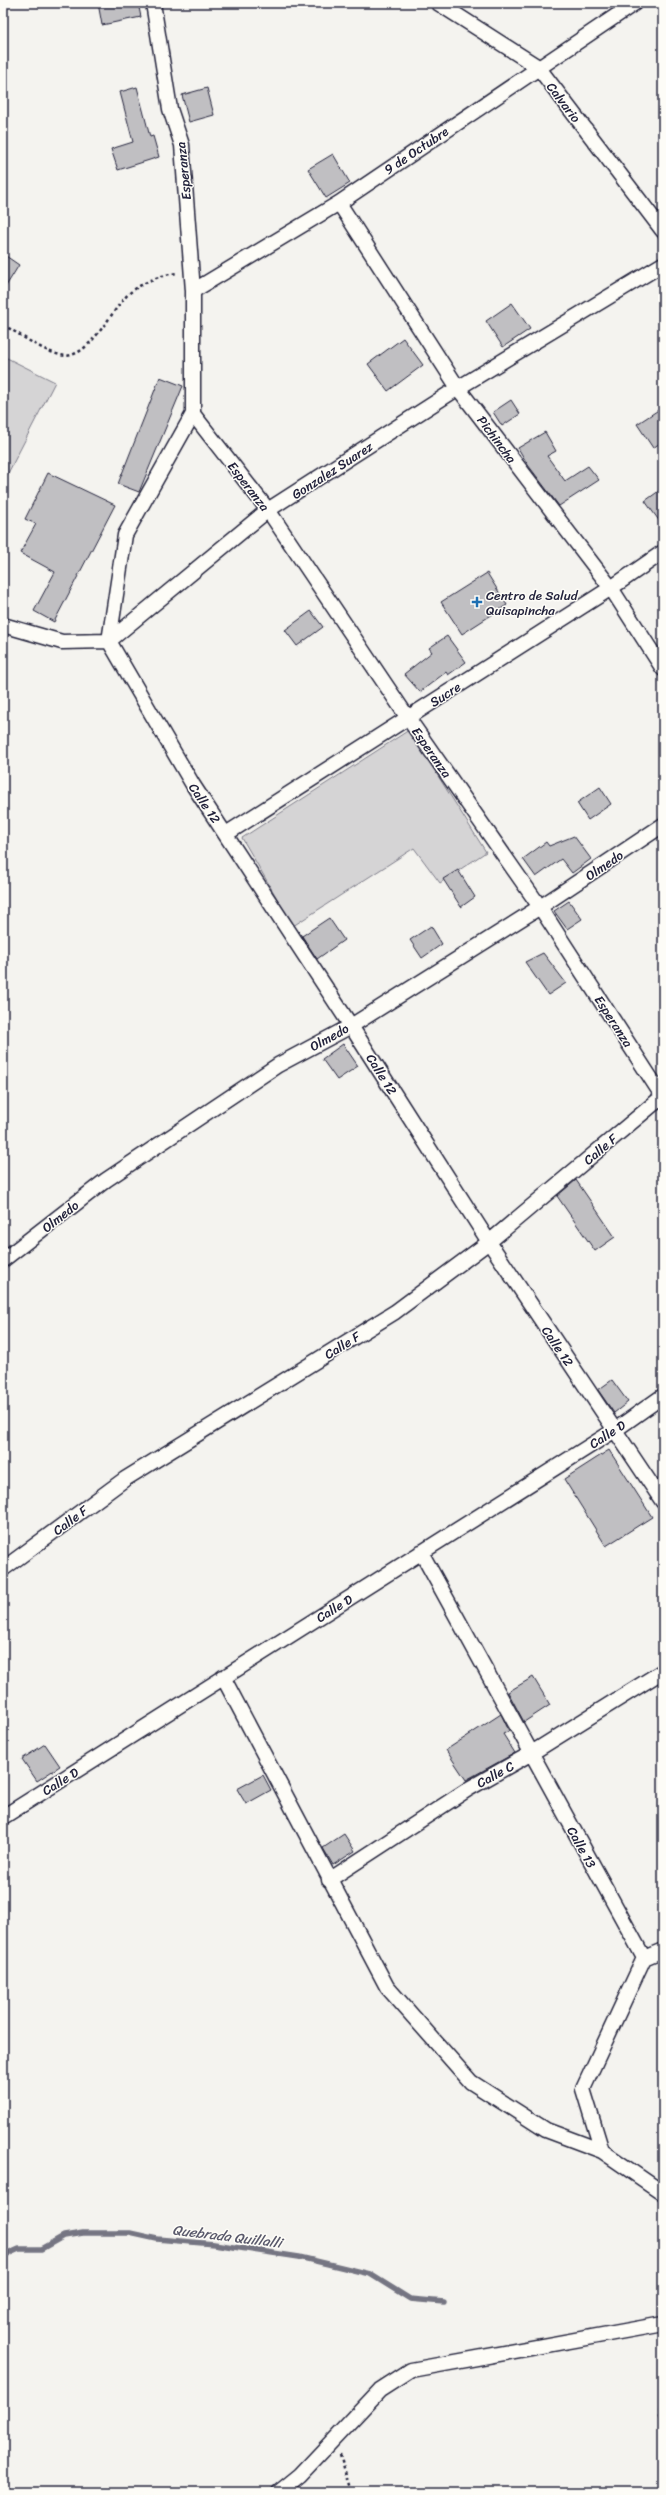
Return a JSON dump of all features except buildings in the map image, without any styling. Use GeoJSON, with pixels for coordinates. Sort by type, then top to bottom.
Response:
{"type":"FeatureCollection","features":[{"type":"Feature","properties":{"kind":"street","name":"Esperanza"},"geometry":{"type":"LineString","coordinates":[[109,641],[126,535],[193,414],[193,291],[182,145],[170,109],[153,3]]}},
{"type":"Feature","properties":{"kind":"street","name":"Calvario"},"geometry":{"type":"LineString","coordinates":[[438,3],[538,67],[663,231]]}},
{"type":"Feature","properties":{"kind":"street","name":"9 de Octubre"},"geometry":{"type":"LineString","coordinates":[[193,291],[339,203],[538,67],[635,3]]}},
{"type":"Feature","properties":{"kind":"street","name":"Pichincha"},"geometry":{"type":"LineString","coordinates":[[339,203],[458,388],[610,588],[663,669]]}},
{"type":"Feature","properties":{"kind":"street","name":"Gonzalez Suarez"},"geometry":{"type":"LineString","coordinates":[[109,641],[268,510],[458,388],[663,264]]}},
{"type":"Feature","properties":{"kind":"street","name":"Esperanza"},"geometry":{"type":"LineString","coordinates":[[193,414],[268,510],[408,718],[540,907],[663,1096]]}},
{"type":"Feature","properties":{"kind":"street","name":"Sucre"},"geometry":{"type":"LineString","coordinates":[[226,834],[610,588],[663,552]]}},
{"type":"Feature","properties":{"kind":"street"},"geometry":{"type":"LineString","coordinates":[[3,625],[62,642],[109,641]]}},
{"type":"Feature","properties":{"kind":"street","name":"Calle 12"},"geometry":{"type":"LineString","coordinates":[[109,641],[193,785],[351,1026],[489,1242],[663,1502]]}},
{"type":"Feature","properties":{"kind":"street","name":"Olmedo"},"geometry":{"type":"LineString","coordinates":[[3,1260],[119,1171],[278,1065],[351,1026],[540,907],[663,825]]}},
{"type":"Feature","properties":{"kind":"street","name":"Calle F"},"geometry":{"type":"LineString","coordinates":[[3,1569],[125,1479],[395,1312],[489,1242],[663,1096]]}},
{"type":"Feature","properties":{"kind":"street","name":"Calle D"},"geometry":{"type":"LineString","coordinates":[[3,1817],[614,1430],[663,1396]]}},
{"type":"Feature","properties":{"kind":"street","name":"Calle 13"},"geometry":{"type":"LineString","coordinates":[[421,1552],[530,1754],[644,1958]]}},
{"type":"Feature","properties":{"kind":"street","name":"Calle C"},"geometry":{"type":"LineString","coordinates":[[329,1880],[470,1788],[530,1754],[663,1671]]}},
{"type":"Feature","properties":{"kind":"street"},"geometry":{"type":"LineString","coordinates":[[223,1678],[387,1987],[471,2082],[546,2130],[602,2151],[663,2193]]}},
{"type":"Feature","properties":{"kind":"street"},"geometry":{"type":"LineString","coordinates":[[602,2151],[583,2089],[644,1958],[663,1950]]}},
{"type":"Feature","properties":{"kind":"street"},"geometry":{"type":"LineString","coordinates":[[279,2492],[300,2475],[380,2390],[411,2370],[663,2324]]}},
{"type":"Feature","properties":{"kind":"path"},"geometry":{"type":"LineString","coordinates":[[3,325],[31,344],[61,356],[77,354],[94,338],[131,292],[161,275],[191,271]]}},
{"type":"Feature","properties":{"kind":"path"},"geometry":{"type":"LineString","coordinates":[[663,2398],[660,2416],[663,2419]]}},
{"type":"Feature","properties":{"kind":"path"},"geometry":{"type":"LineString","coordinates":[[334,2438],[351,2492]]}},
{"type":"Feature","properties":{"kind":"shaded area"},"geometry":{"type":"Polygon","coordinates":[[[3,356],[55,382],[3,483],[3,356]]]}},
{"type":"Feature","properties":{"kind":"shaded area"},"geometry":{"type":"Polygon","coordinates":[[[409,730],[486,852],[440,883],[414,848],[293,926],[242,838],[409,730]]]}},
{"type":"Feature","properties":{"kind":"waterway","name":"Quebrada Quillalli"},"geometry":{"type":"LineString","coordinates":[[3,2256],[19,2249],[41,2249],[64,2236],[83,2233],[130,2233],[157,2239],[214,2244],[299,2257],[370,2274],[410,2299],[444,2302]]}},
{"type":"Feature","properties":{"kind":"place","name":"Centro de Salud Quisapincha"},"geometry":{"type":"Point","coordinates":[477,602]}}]}
